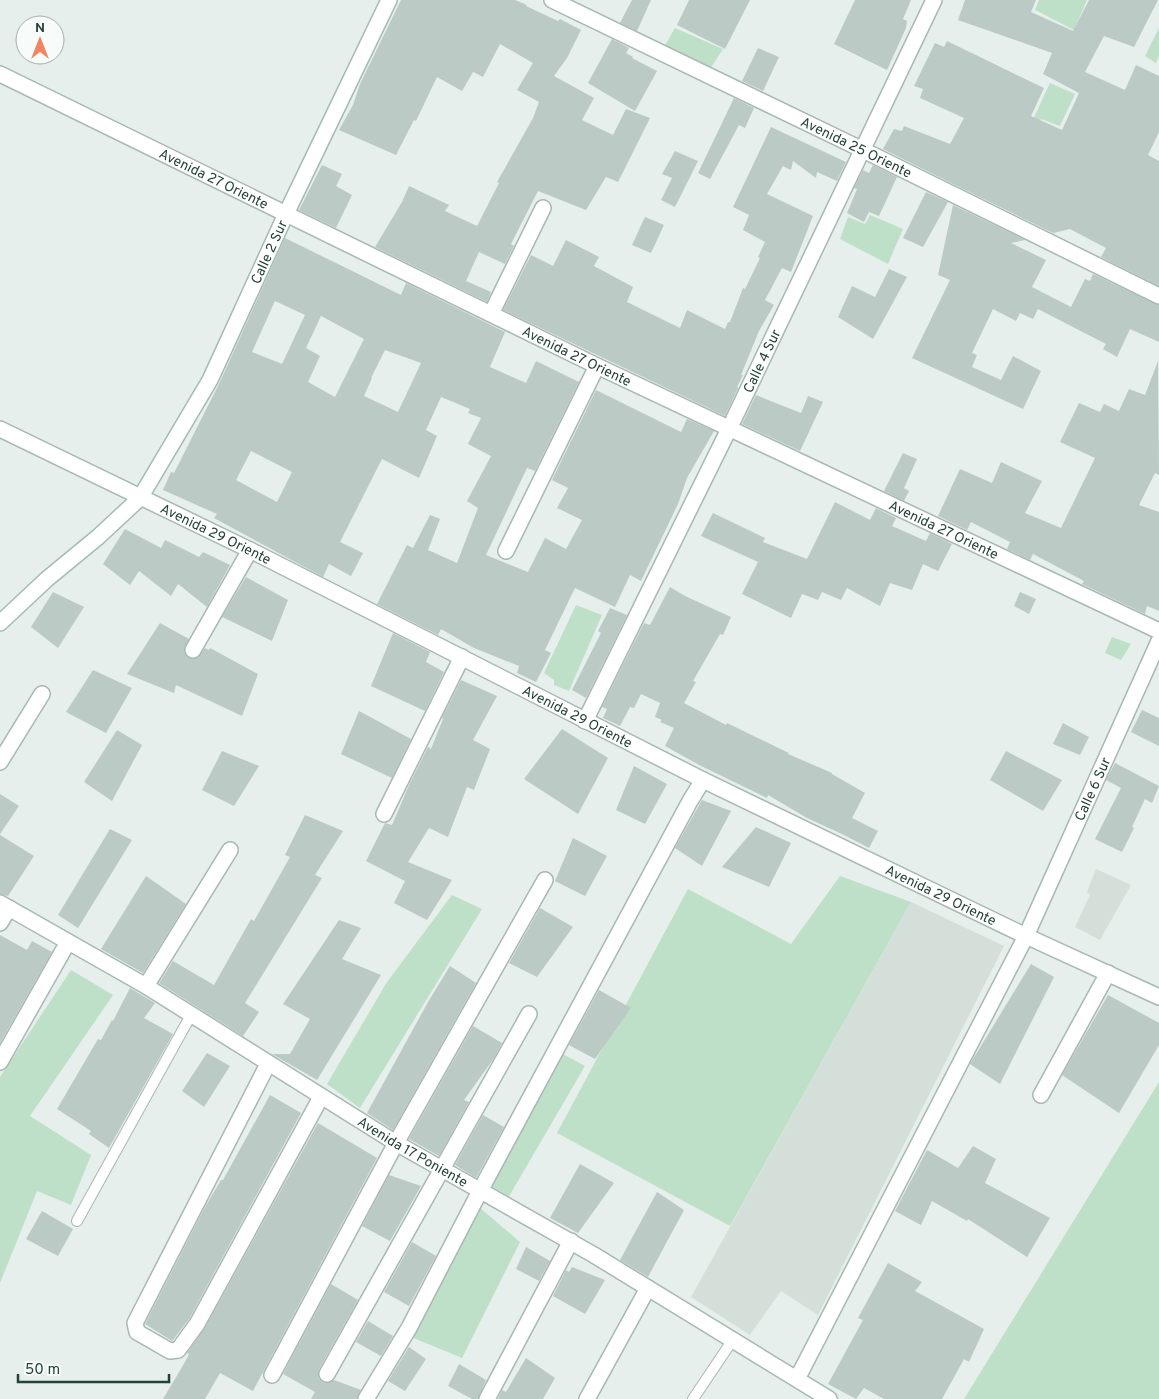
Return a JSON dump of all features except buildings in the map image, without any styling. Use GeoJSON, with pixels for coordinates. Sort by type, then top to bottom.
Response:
{"type":"FeatureCollection","features":[{"type":"Feature","properties":{"kind":"street","name":"Calle 2 Sur"},"geometry":{"type":"LineString","coordinates":[[0,623],[47,579],[140,498],[210,380],[286,214],[388,0]]}},
{"type":"Feature","properties":{"kind":"street","name":"Avenida 25 Oriente"},"geometry":{"type":"LineString","coordinates":[[552,0],[1159,296]]}},
{"type":"Feature","properties":{"kind":"street","name":"Calle 4 Sur"},"geometry":{"type":"LineString","coordinates":[[585,721],[729,429],[934,0]]}},
{"type":"Feature","properties":{"kind":"street","name":"Avenida 27 Oriente"},"geometry":{"type":"LineString","coordinates":[[0,74],[597,366],[1159,631]]}},
{"type":"Feature","properties":{"kind":"street"},"geometry":{"type":"LineString","coordinates":[[491,314],[543,208]]}},
{"type":"Feature","properties":{"kind":"street"},"geometry":{"type":"LineString","coordinates":[[506,551],[597,366]]}},
{"type":"Feature","properties":{"kind":"street","name":"Avenida 29 Oriente"},"geometry":{"type":"LineString","coordinates":[[0,430],[250,550],[703,780],[1026,936],[1159,997]]}},
{"type":"Feature","properties":{"kind":"street"},"geometry":{"type":"LineString","coordinates":[[193,650],[250,550]]}},
{"type":"Feature","properties":{"kind":"street","name":"Calle 6 Sur"},"geometry":{"type":"LineString","coordinates":[[797,1379],[1026,936],[1159,641]]}},
{"type":"Feature","properties":{"kind":"street"},"geometry":{"type":"LineString","coordinates":[[384,814],[462,656]]}},
{"type":"Feature","properties":{"kind":"street"},"geometry":{"type":"LineString","coordinates":[[0,762],[42,694]]}},
{"type":"Feature","properties":{"kind":"street"},"geometry":{"type":"LineString","coordinates":[[366,1399],[409,1328],[480,1191],[685,810],[703,780]]}},
{"type":"Feature","properties":{"kind":"street"},"geometry":{"type":"LineString","coordinates":[[146,986],[230,850]]}},
{"type":"Feature","properties":{"kind":"street"},"geometry":{"type":"LineString","coordinates":[[272,1375],[396,1143],[545,880]]}},
{"type":"Feature","properties":{"kind":"street"},"geometry":{"type":"LineString","coordinates":[[0,923],[5,905]]}},
{"type":"Feature","properties":{"kind":"street","name":"Avenida 17 Poniente"},"geometry":{"type":"LineString","coordinates":[[5,905],[146,986],[396,1143],[571,1241],[829,1399]]}},
{"type":"Feature","properties":{"kind":"street"},"geometry":{"type":"LineString","coordinates":[[0,1062],[68,942]]}},
{"type":"Feature","properties":{"kind":"street"},"geometry":{"type":"LineString","coordinates":[[1041,1095],[1108,973]]}},
{"type":"Feature","properties":{"kind":"street"},"geometry":{"type":"LineString","coordinates":[[327,1374],[529,1014]]}},
{"type":"Feature","properties":{"kind":"street"},"geometry":{"type":"LineString","coordinates":[[268,1064],[135,1323],[137,1332],[170,1352],[178,1350],[197,1324],[321,1097]]}},
{"type":"Feature","properties":{"kind":"street"},"geometry":{"type":"LineString","coordinates":[[487,1399],[571,1241]]}},
{"type":"Feature","properties":{"kind":"street"},"geometry":{"type":"LineString","coordinates":[[587,1399],[648,1288]]}},
{"type":"Feature","properties":{"kind":"lane"},"geometry":{"type":"LineString","coordinates":[[77,1221],[191,1015]]}},
{"type":"Feature","properties":{"kind":"lane"},"geometry":{"type":"LineString","coordinates":[[693,1399],[732,1341]]}},
{"type":"Feature","properties":{"kind":"shaded area"},"geometry":{"type":"Polygon","coordinates":[[[1096,869],[1131,885],[1100,940],[1075,927],[1090,895],[1087,892],[1096,869]]]}},
{"type":"Feature","properties":{"kind":"shaded area"},"geometry":{"type":"Polygon","coordinates":[[[911,902],[1004,946],[818,1315],[781,1291],[750,1335],[691,1297],[911,902]]]}},
{"type":"Feature","properties":{"kind":"green space"},"geometry":{"type":"Polygon","coordinates":[[[1039,0],[1087,0],[1074,30],[1035,10],[1039,0]]]}},
{"type":"Feature","properties":{"kind":"green space"},"geometry":{"type":"Polygon","coordinates":[[[675,28],[723,49],[710,69],[664,47],[675,28]]]}},
{"type":"Feature","properties":{"kind":"green space"},"geometry":{"type":"Polygon","coordinates":[[[1159,28],[1159,56],[1156,63],[1145,56],[1159,28]]]}},
{"type":"Feature","properties":{"kind":"green space"},"geometry":{"type":"Polygon","coordinates":[[[1050,83],[1075,94],[1060,126],[1041,119],[1035,129],[1030,126],[1050,83]]]}},
{"type":"Feature","properties":{"kind":"green space"},"geometry":{"type":"Polygon","coordinates":[[[870,215],[903,229],[888,264],[840,239],[848,217],[865,224],[870,215]]]}},
{"type":"Feature","properties":{"kind":"green space"},"geometry":{"type":"Polygon","coordinates":[[[576,605],[602,615],[569,691],[554,685],[554,680],[544,673],[576,605]]]}},
{"type":"Feature","properties":{"kind":"green space"},"geometry":{"type":"Polygon","coordinates":[[[1112,637],[1131,644],[1121,660],[1105,653],[1112,637]]]}},
{"type":"Feature","properties":{"kind":"green space"},"geometry":{"type":"Polygon","coordinates":[[[840,876],[911,902],[730,1226],[557,1133],[688,889],[791,944],[840,876]]]}},
{"type":"Feature","properties":{"kind":"green space"},"geometry":{"type":"Polygon","coordinates":[[[452,895],[482,909],[360,1108],[327,1084],[387,982],[452,895]]]}},
{"type":"Feature","properties":{"kind":"green space"},"geometry":{"type":"Polygon","coordinates":[[[71,970],[113,995],[30,1116],[91,1155],[71,1205],[37,1191],[0,1283],[0,1077],[71,970]]]}},
{"type":"Feature","properties":{"kind":"green space"},"geometry":{"type":"Polygon","coordinates":[[[561,1053],[585,1066],[508,1198],[489,1188],[561,1053]]]}},
{"type":"Feature","properties":{"kind":"green space"},"geometry":{"type":"Polygon","coordinates":[[[1159,1082],[1159,1399],[964,1399],[1159,1082]]]}},
{"type":"Feature","properties":{"kind":"green space"},"geometry":{"type":"Polygon","coordinates":[[[479,1207],[520,1242],[462,1358],[411,1337],[479,1207]]]}}]}
